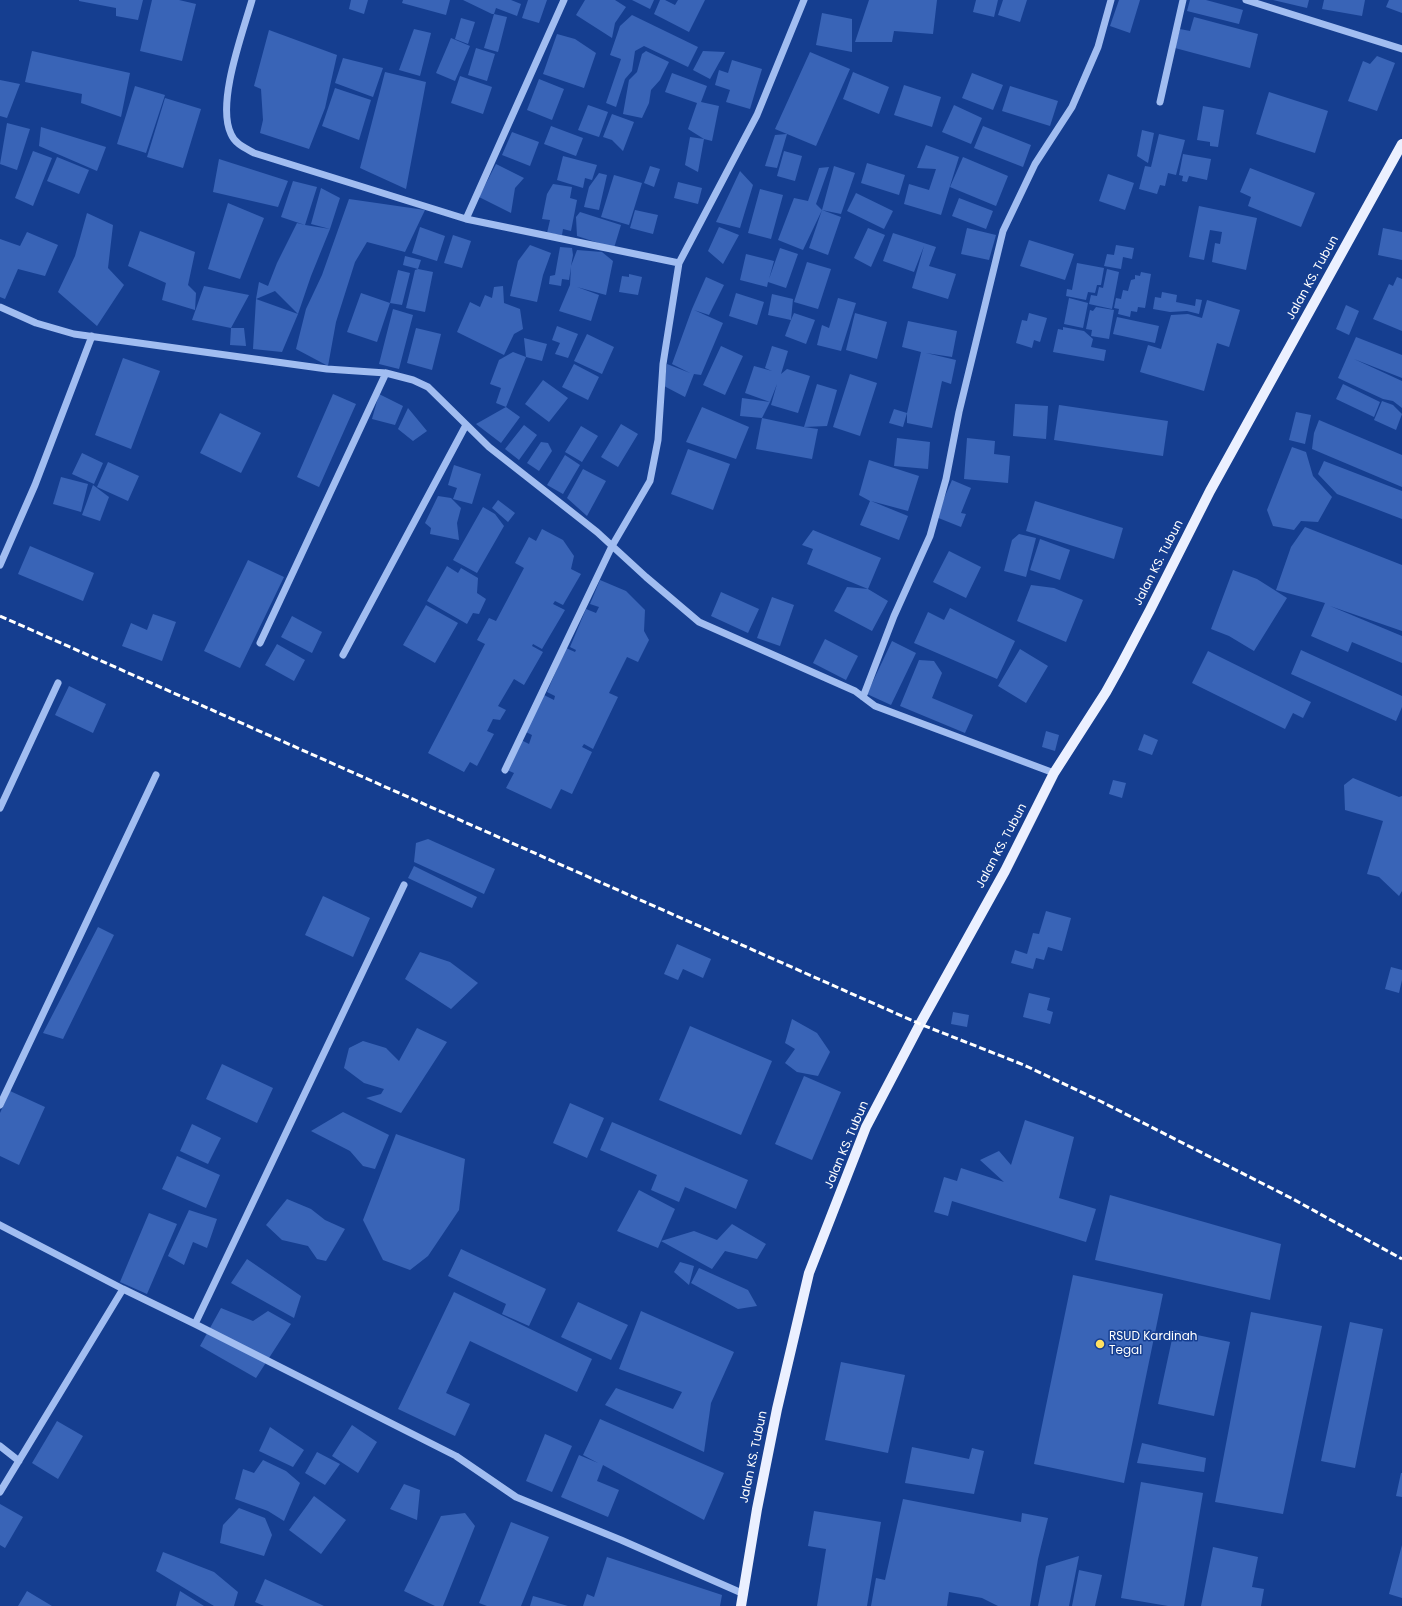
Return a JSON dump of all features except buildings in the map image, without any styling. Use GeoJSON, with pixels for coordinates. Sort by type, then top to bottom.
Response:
{"type":"FeatureCollection","features":[{"type":"Feature","properties":{"kind":"main road","name":"Jalan KS. Tubun"},"geometry":{"type":"LineString","coordinates":[[741,1606],[757,1509],[779,1401],[809,1273],[866,1126],[920,1024],[1005,871],[1054,773],[1114,678],[1210,491],[1402,144]]}},
{"type":"Feature","properties":{"kind":"street"},"geometry":{"type":"LineString","coordinates":[[252,0],[235,57],[226,101],[230,134],[239,145],[254,153],[466,220],[679,263]]}},
{"type":"Feature","properties":{"kind":"street"},"geometry":{"type":"LineString","coordinates":[[466,220],[564,0]]}},
{"type":"Feature","properties":{"kind":"street"},"geometry":{"type":"LineString","coordinates":[[504,770],[612,546],[650,481],[658,440],[663,364],[679,263],[757,115],[804,0]]}},
{"type":"Feature","properties":{"kind":"street"},"geometry":{"type":"LineString","coordinates":[[863,697],[894,616],[930,536],[946,479],[959,412],[1003,231],[1035,164],[1072,107],[1098,47],[1110,0]]}},
{"type":"Feature","properties":{"kind":"street"},"geometry":{"type":"LineString","coordinates":[[1160,102],[1183,0]]}},
{"type":"Feature","properties":{"kind":"street"},"geometry":{"type":"LineString","coordinates":[[1246,0],[1402,48]]}},
{"type":"Feature","properties":{"kind":"street"},"geometry":{"type":"LineString","coordinates":[[0,307],[36,323],[74,334],[327,369],[386,373],[413,380],[428,387],[488,447],[597,532],[646,577],[699,622],[855,691],[875,706],[1054,773]]}},
{"type":"Feature","properties":{"kind":"street"},"geometry":{"type":"LineString","coordinates":[[0,565],[35,485],[92,336]]}},
{"type":"Feature","properties":{"kind":"street"},"geometry":{"type":"LineString","coordinates":[[260,643],[386,373]]}},
{"type":"Feature","properties":{"kind":"street"},"geometry":{"type":"LineString","coordinates":[[344,655],[466,425]]}},
{"type":"Feature","properties":{"kind":"street"},"geometry":{"type":"LineString","coordinates":[[0,808],[58,683]]}},
{"type":"Feature","properties":{"kind":"street"},"geometry":{"type":"LineString","coordinates":[[0,1105],[156,775]]}},
{"type":"Feature","properties":{"kind":"street"},"geometry":{"type":"LineString","coordinates":[[196,1324],[404,886]]}},
{"type":"Feature","properties":{"kind":"street"},"geometry":{"type":"LineString","coordinates":[[0,1225],[123,1289],[196,1324],[456,1456],[516,1497],[621,1540],[744,1594]]}},
{"type":"Feature","properties":{"kind":"street"},"geometry":{"type":"LineString","coordinates":[[0,1492],[123,1289]]}},
{"type":"Feature","properties":{"kind":"street"},"geometry":{"type":"LineString","coordinates":[[0,1446],[19,1461]]}},
{"type":"Feature","properties":{"kind":"railway"},"geometry":{"type":"LineString","coordinates":[[0,616],[920,1024],[1024,1065],[1100,1101],[1291,1198],[1402,1259]]}},
{"type":"Feature","properties":{"kind":"place","name":"RSUD Kardinah Tegal"},"geometry":{"type":"Point","coordinates":[1100,1344]}}]}
